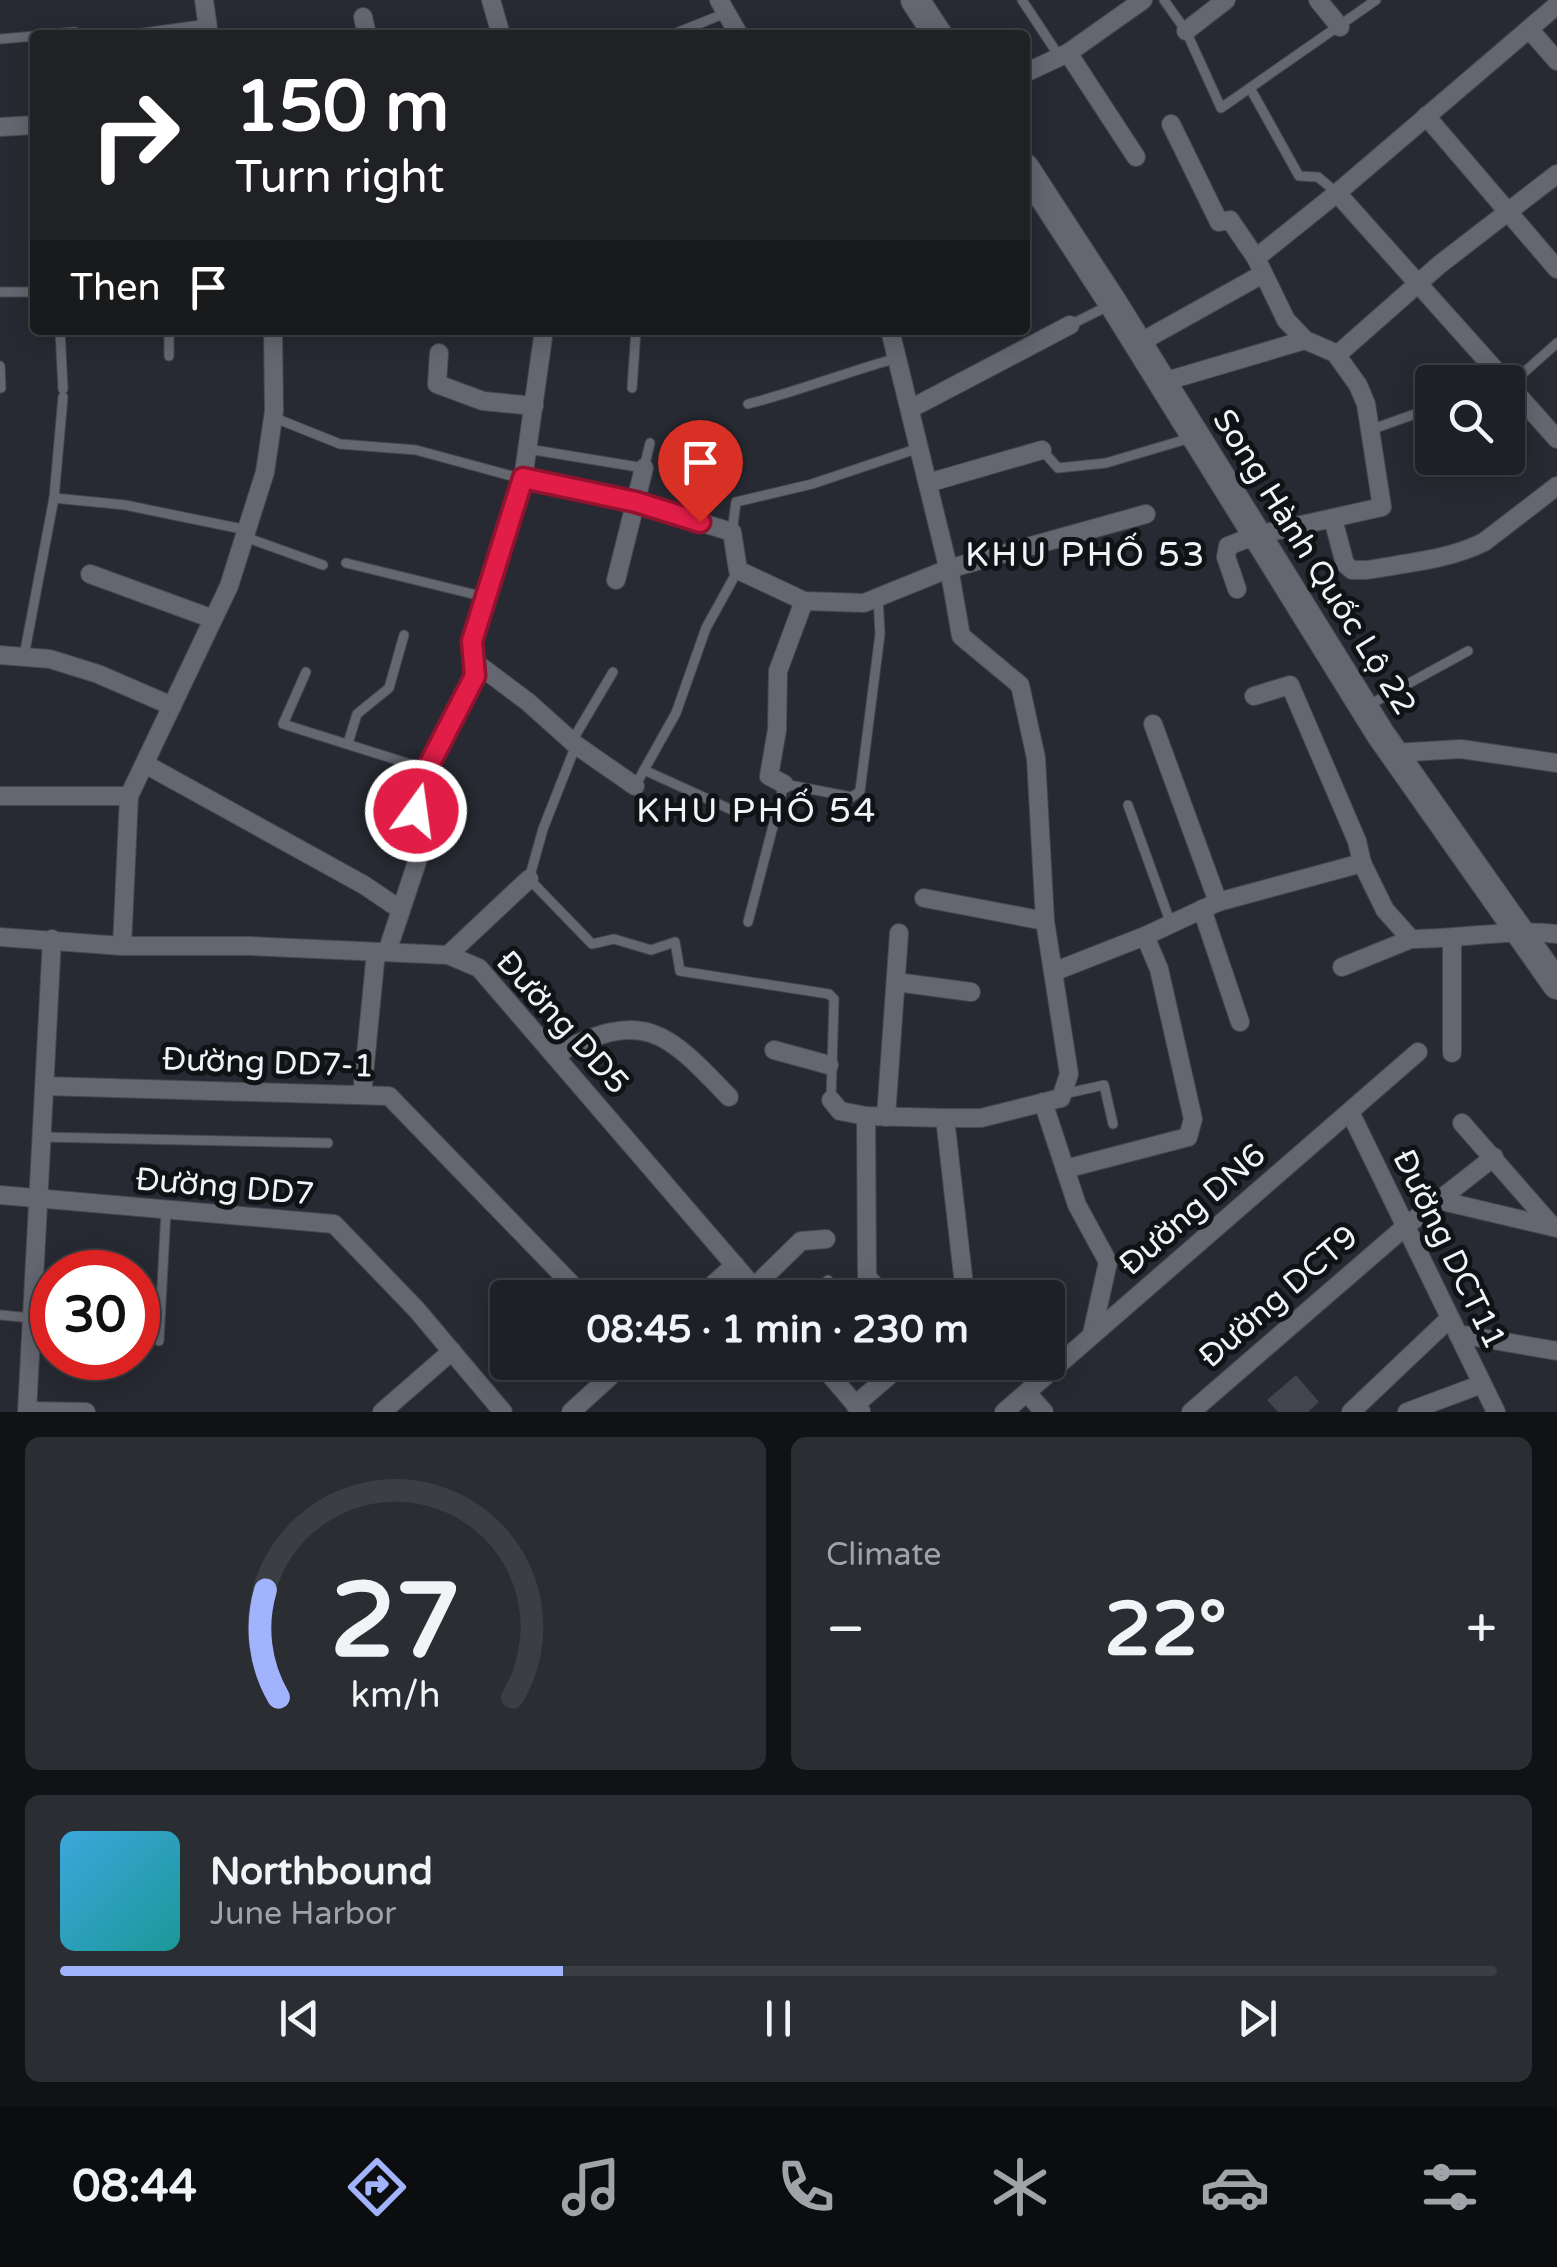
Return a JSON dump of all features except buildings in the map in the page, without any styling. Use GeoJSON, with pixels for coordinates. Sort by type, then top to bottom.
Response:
{"type":"FeatureCollection","features":[{"type":"Feature","properties":{"kind":"street"},"geometry":{"type":"LineString","coordinates":[[204,0],[208,29]]}},
{"type":"Feature","properties":{"kind":"street"},"geometry":{"type":"LineString","coordinates":[[491,0],[500,30]]}},
{"type":"Feature","properties":{"kind":"street"},"geometry":{"type":"LineString","coordinates":[[915,0],[935,30]]}},
{"type":"Feature","properties":{"kind":"street"},"geometry":{"type":"LineString","coordinates":[[1030,71],[1064,55],[1142,0]]}},
{"type":"Feature","properties":{"kind":"street"},"geometry":{"type":"LineString","coordinates":[[1186,31],[1226,0]]}},
{"type":"Feature","properties":{"kind":"street"},"geometry":{"type":"LineString","coordinates":[[1318,0],[1340,27]]}},
{"type":"Feature","properties":{"kind":"street"},"geometry":{"type":"LineString","coordinates":[[1139,343],[1258,266],[1337,193],[1557,5]]}},
{"type":"Feature","properties":{"kind":"street"},"geometry":{"type":"LineString","coordinates":[[722,6],[737,30]]}},
{"type":"Feature","properties":{"kind":"street"},"geometry":{"type":"LineString","coordinates":[[1529,29],[1557,62]]}},
{"type":"Feature","properties":{"kind":"street"},"geometry":{"type":"LineString","coordinates":[[1064,55],[1136,156]]}},
{"type":"Feature","properties":{"kind":"street"},"geometry":{"type":"LineString","coordinates":[[1426,116],[1557,270]]}},
{"type":"Feature","properties":{"kind":"street"},"geometry":{"type":"LineString","coordinates":[[1171,124],[1220,222],[1230,220],[1286,320],[1305,340],[1337,355],[1358,385],[1370,430],[1382,507],[1257,535],[1228,546],[1226,551],[1238,589]]}},
{"type":"Feature","properties":{"kind":"street"},"geometry":{"type":"LineString","coordinates":[[0,128],[30,126]]}},
{"type":"Feature","properties":{"kind":"street"},"geometry":{"type":"LineString","coordinates":[[1337,355],[1419,282],[1557,174]]}},
{"type":"Feature","properties":{"kind":"street","name":"Song Hành Quốc Lộ 22"},"geometry":{"type":"LineString","coordinates":[[1030,176],[1114,303],[1364,708],[1557,986]]}},
{"type":"Feature","properties":{"kind":"street"},"geometry":{"type":"LineString","coordinates":[[1337,193],[1494,365]]}},
{"type":"Feature","properties":{"kind":"street"},"geometry":{"type":"LineString","coordinates":[[910,410],[1070,325]]}},
{"type":"Feature","properties":{"kind":"street"},"geometry":{"type":"LineString","coordinates":[[122,946],[129,796],[229,586],[246,534],[265,472],[273,417],[273,335]]}},
{"type":"Feature","properties":{"kind":"street"},"geometry":{"type":"LineString","coordinates":[[362,1095],[381,952],[400,910],[428,826],[412,798],[472,681],[476,663],[472,641],[523,478],[543,335]]}},
{"type":"Feature","properties":{"kind":"street"},"geometry":{"type":"LineString","coordinates":[[830,1100],[840,1112],[866,1116],[981,1118],[1062,1094],[1069,1074],[1045,922],[1036,758],[1020,685],[962,636],[891,335]]}},
{"type":"Feature","properties":{"kind":"street"},"geometry":{"type":"LineString","coordinates":[[1163,382],[1305,340]]}},
{"type":"Feature","properties":{"kind":"street"},"geometry":{"type":"LineString","coordinates":[[439,353],[437,384],[483,401],[534,406]]}},
{"type":"Feature","properties":{"kind":"street"},"geometry":{"type":"LineString","coordinates":[[1525,400],[1557,438]]}},
{"type":"Feature","properties":{"kind":"street"},"geometry":{"type":"LineString","coordinates":[[928,483],[1042,450]]}},
{"type":"Feature","properties":{"kind":"street"},"geometry":{"type":"LineString","coordinates":[[616,580],[644,468]]}},
{"type":"Feature","properties":{"kind":"street"},"geometry":{"type":"LineString","coordinates":[[523,478],[636,502],[732,532],[738,570],[804,602],[864,604],[948,569],[1146,514]]}},
{"type":"Feature","properties":{"kind":"street"},"geometry":{"type":"LineString","coordinates":[[1334,519],[1345,564],[1352,570],[1367,570],[1471,548],[1557,486]]}},
{"type":"Feature","properties":{"kind":"street"},"geometry":{"type":"LineString","coordinates":[[90,574],[213,620]]}},
{"type":"Feature","properties":{"kind":"street"},"geometry":{"type":"LineString","coordinates":[[784,784],[769,776],[778,675],[804,602]]}},
{"type":"Feature","properties":{"kind":"street"},"geometry":{"type":"LineString","coordinates":[[0,655],[50,659],[98,674],[172,706]]}},
{"type":"Feature","properties":{"kind":"street"},"geometry":{"type":"LineString","coordinates":[[476,663],[574,743],[640,778]]}},
{"type":"Feature","properties":{"kind":"street"},"geometry":{"type":"LineString","coordinates":[[1254,696],[1290,686],[1357,840],[1362,863],[1386,910],[1411,939]]}},
{"type":"Feature","properties":{"kind":"street"},"geometry":{"type":"LineString","coordinates":[[1153,724],[1210,905],[1240,1022]]}},
{"type":"Feature","properties":{"kind":"street"},"geometry":{"type":"LineString","coordinates":[[1393,752],[1461,749],[1557,764]]}},
{"type":"Feature","properties":{"kind":"street"},"geometry":{"type":"LineString","coordinates":[[145,764],[364,885],[400,910]]}},
{"type":"Feature","properties":{"kind":"street"},"geometry":{"type":"LineString","coordinates":[[0,796],[129,796]]}},
{"type":"Feature","properties":{"kind":"street"},"geometry":{"type":"LineString","coordinates":[[1052,972],[1145,936],[1210,905],[1362,863]]}},
{"type":"Feature","properties":{"kind":"street"},"geometry":{"type":"LineString","coordinates":[[448,955],[530,879]]}},
{"type":"Feature","properties":{"kind":"street"},"geometry":{"type":"LineString","coordinates":[[924,898],[1045,922]]}},
{"type":"Feature","properties":{"kind":"street"},"geometry":{"type":"LineString","coordinates":[[1342,968],[1411,939],[1452,939],[1521,930],[1557,934]]}},
{"type":"Feature","properties":{"kind":"street"},"geometry":{"type":"LineString","coordinates":[[886,1117],[899,933]]}},
{"type":"Feature","properties":{"kind":"street"},"geometry":{"type":"LineString","coordinates":[[1065,1169],[1188,1137],[1194,1118],[1159,969],[1145,936]]}},
{"type":"Feature","properties":{"kind":"street","name":"Đường DD5"},"geometry":{"type":"LineString","coordinates":[[0,937],[122,946],[448,955],[479,968],[748,1280]]}},
{"type":"Feature","properties":{"kind":"street"},"geometry":{"type":"LineString","coordinates":[[36,1250],[52,939]]}},
{"type":"Feature","properties":{"kind":"street"},"geometry":{"type":"LineString","coordinates":[[1452,939],[1452,1053]]}},
{"type":"Feature","properties":{"kind":"street"},"geometry":{"type":"LineString","coordinates":[[896,982],[971,992]]}},
{"type":"Feature","properties":{"kind":"street"},"geometry":{"type":"LineString","coordinates":[[554,1055],[586,1038],[631,1029],[648,1030],[664,1036],[688,1054],[729,1096]]}},
{"type":"Feature","properties":{"kind":"street"},"geometry":{"type":"LineString","coordinates":[[774,1050],[830,1064]]}},
{"type":"Feature","properties":{"kind":"street","name":"Đường DN6"},"geometry":{"type":"LineString","coordinates":[[1004,1412],[1418,1052]]}},
{"type":"Feature","properties":{"kind":"street","name":"Đường DD7-1"},"geometry":{"type":"LineString","coordinates":[[45,1086],[389,1096],[568,1280]]}},
{"type":"Feature","properties":{"kind":"street"},"geometry":{"type":"LineString","coordinates":[[1044,1102],[1077,1205],[1108,1262],[1092,1335]]}},
{"type":"Feature","properties":{"kind":"street","name":"Đường DCT11"},"geometry":{"type":"LineString","coordinates":[[1350,1112],[1496,1412]]}},
{"type":"Feature","properties":{"kind":"street"},"geometry":{"type":"LineString","coordinates":[[866,1116],[870,1280]]}},
{"type":"Feature","properties":{"kind":"street"},"geometry":{"type":"LineString","coordinates":[[945,1118],[963,1280]]}},
{"type":"Feature","properties":{"kind":"street"},"geometry":{"type":"LineString","coordinates":[[1462,1123],[1555,1228]]}},
{"type":"Feature","properties":{"kind":"street","name":"Đường DCT9"},"geometry":{"type":"LineString","coordinates":[[1191,1412],[1406,1226],[1494,1157]]}},
{"type":"Feature","properties":{"kind":"street","name":"Đường DD7"},"geometry":{"type":"LineString","coordinates":[[0,1195],[334,1224],[416,1309],[503,1412]]}},
{"type":"Feature","properties":{"kind":"street"},"geometry":{"type":"LineString","coordinates":[[1438,1200],[1555,1228]]}},
{"type":"Feature","properties":{"kind":"street"},"geometry":{"type":"LineString","coordinates":[[768,1280],[801,1241],[826,1239]]}},
{"type":"Feature","properties":{"kind":"street"},"geometry":{"type":"LineString","coordinates":[[718,1280],[735,1265]]}},
{"type":"Feature","properties":{"kind":"street"},"geometry":{"type":"LineString","coordinates":[[1351,1412],[1454,1326],[1557,1351]]}},
{"type":"Feature","properties":{"kind":"street"},"geometry":{"type":"LineString","coordinates":[[382,1412],[452,1351]]}},
{"type":"Feature","properties":{"kind":"street"},"geometry":{"type":"LineString","coordinates":[[30,1374],[28,1411],[86,1412]]}},
{"type":"Feature","properties":{"kind":"street"},"geometry":{"type":"LineString","coordinates":[[571,1412],[606,1380]]}},
{"type":"Feature","properties":{"kind":"street"},"geometry":{"type":"LineString","coordinates":[[834,1380],[858,1408],[887,1380]]}},
{"type":"Feature","properties":{"kind":"street"},"geometry":{"type":"LineString","coordinates":[[1407,1412],[1482,1384]]}},
{"type":"Feature","properties":{"kind":"street"},"geometry":{"type":"LineString","coordinates":[[1026,1392],[1044,1412]]}},
{"type":"Feature","properties":{"kind":"lane"},"geometry":{"type":"LineString","coordinates":[[1022,0],[1064,55]]}},
{"type":"Feature","properties":{"kind":"lane"},"geometry":{"type":"LineString","coordinates":[[1164,0],[1186,31],[1222,108],[1376,0]]}},
{"type":"Feature","properties":{"kind":"lane"},"geometry":{"type":"LineString","coordinates":[[680,30],[722,6]]}},
{"type":"Feature","properties":{"kind":"lane"},"geometry":{"type":"LineString","coordinates":[[0,39],[30,36]]}},
{"type":"Feature","properties":{"kind":"lane"},"geometry":{"type":"LineString","coordinates":[[1250,88],[1299,176],[1318,177],[1337,193]]}},
{"type":"Feature","properties":{"kind":"lane"},"geometry":{"type":"LineString","coordinates":[[0,292],[30,292]]}},
{"type":"Feature","properties":{"kind":"lane"},"geometry":{"type":"LineString","coordinates":[[1070,325],[1114,303]]}},
{"type":"Feature","properties":{"kind":"lane"},"geometry":{"type":"LineString","coordinates":[[24,657],[54,498],[63,393],[60,335]]}},
{"type":"Feature","properties":{"kind":"lane"},"geometry":{"type":"LineString","coordinates":[[168,335],[169,356]]}},
{"type":"Feature","properties":{"kind":"lane"},"geometry":{"type":"LineString","coordinates":[[632,388],[636,335]]}},
{"type":"Feature","properties":{"kind":"lane"},"geometry":{"type":"LineString","coordinates":[[1525,371],[1557,342]]}},
{"type":"Feature","properties":{"kind":"lane"},"geometry":{"type":"LineString","coordinates":[[748,404],[804,390],[852,370],[897,358]]}},
{"type":"Feature","properties":{"kind":"lane"},"geometry":{"type":"LineString","coordinates":[[0,366],[1,388]]}},
{"type":"Feature","properties":{"kind":"lane"},"geometry":{"type":"LineString","coordinates":[[1370,430],[1415,414]]}},
{"type":"Feature","properties":{"kind":"lane"},"geometry":{"type":"LineString","coordinates":[[273,417],[340,444],[416,450],[523,478]]}},
{"type":"Feature","properties":{"kind":"lane"},"geometry":{"type":"LineString","coordinates":[[1042,450],[1058,468],[1106,463],[1196,436]]}},
{"type":"Feature","properties":{"kind":"lane"},"geometry":{"type":"LineString","coordinates":[[527,449],[644,468],[650,443]]}},
{"type":"Feature","properties":{"kind":"lane"},"geometry":{"type":"LineString","coordinates":[[732,532],[736,502],[812,484],[919,448]]}},
{"type":"Feature","properties":{"kind":"lane"},"geometry":{"type":"LineString","coordinates":[[54,498],[125,505],[246,534],[323,565]]}},
{"type":"Feature","properties":{"kind":"lane"},"geometry":{"type":"LineString","coordinates":[[346,562],[484,597]]}},
{"type":"Feature","properties":{"kind":"lane"},"geometry":{"type":"LineString","coordinates":[[732,810],[640,778],[676,713],[706,628],[738,570]]}},
{"type":"Feature","properties":{"kind":"lane"},"geometry":{"type":"LineString","coordinates":[[748,922],[784,784],[852,797],[860,792],[880,634],[878,597]]}},
{"type":"Feature","properties":{"kind":"lane"},"geometry":{"type":"LineString","coordinates":[[348,743],[358,714],[389,688],[404,634]]}},
{"type":"Feature","properties":{"kind":"lane"},"geometry":{"type":"LineString","coordinates":[[1364,708],[1468,652]]}},
{"type":"Feature","properties":{"kind":"lane"},"geometry":{"type":"LineString","coordinates":[[306,672],[283,724],[426,769]]}},
{"type":"Feature","properties":{"kind":"lane"},"geometry":{"type":"LineString","coordinates":[[613,672],[574,743],[543,828],[530,879],[592,944],[614,939],[651,950],[675,942],[680,970],[829,994],[834,999],[830,1100]]}},
{"type":"Feature","properties":{"kind":"lane"},"geometry":{"type":"LineString","coordinates":[[1128,805],[1171,924]]}},
{"type":"Feature","properties":{"kind":"lane"},"geometry":{"type":"LineString","coordinates":[[1062,1094],[1104,1085],[1113,1124]]}},
{"type":"Feature","properties":{"kind":"lane"},"geometry":{"type":"LineString","coordinates":[[42,1138],[328,1143]]}},
{"type":"Feature","properties":{"kind":"lane"},"geometry":{"type":"LineString","coordinates":[[160,1322],[166,1211]]}},
{"type":"Feature","properties":{"kind":"lane"},"geometry":{"type":"LineString","coordinates":[[0,1315],[30,1318]]}},
{"type":"Feature","properties":{"kind":"district","name":"KHU PHỐ 53"},"geometry":{"type":"Point","coordinates":[1086,554]}},
{"type":"Feature","properties":{"kind":"district","name":"KHU PHỐ 54"},"geometry":{"type":"Point","coordinates":[757,810]}},
{"type":"Feature","properties":{"kind":"route"},"geometry":{"type":"LineString","coordinates":[[416,811],[412,798],[475,676],[472,641],[523,478],[636,502],[700,522]]}}]}
